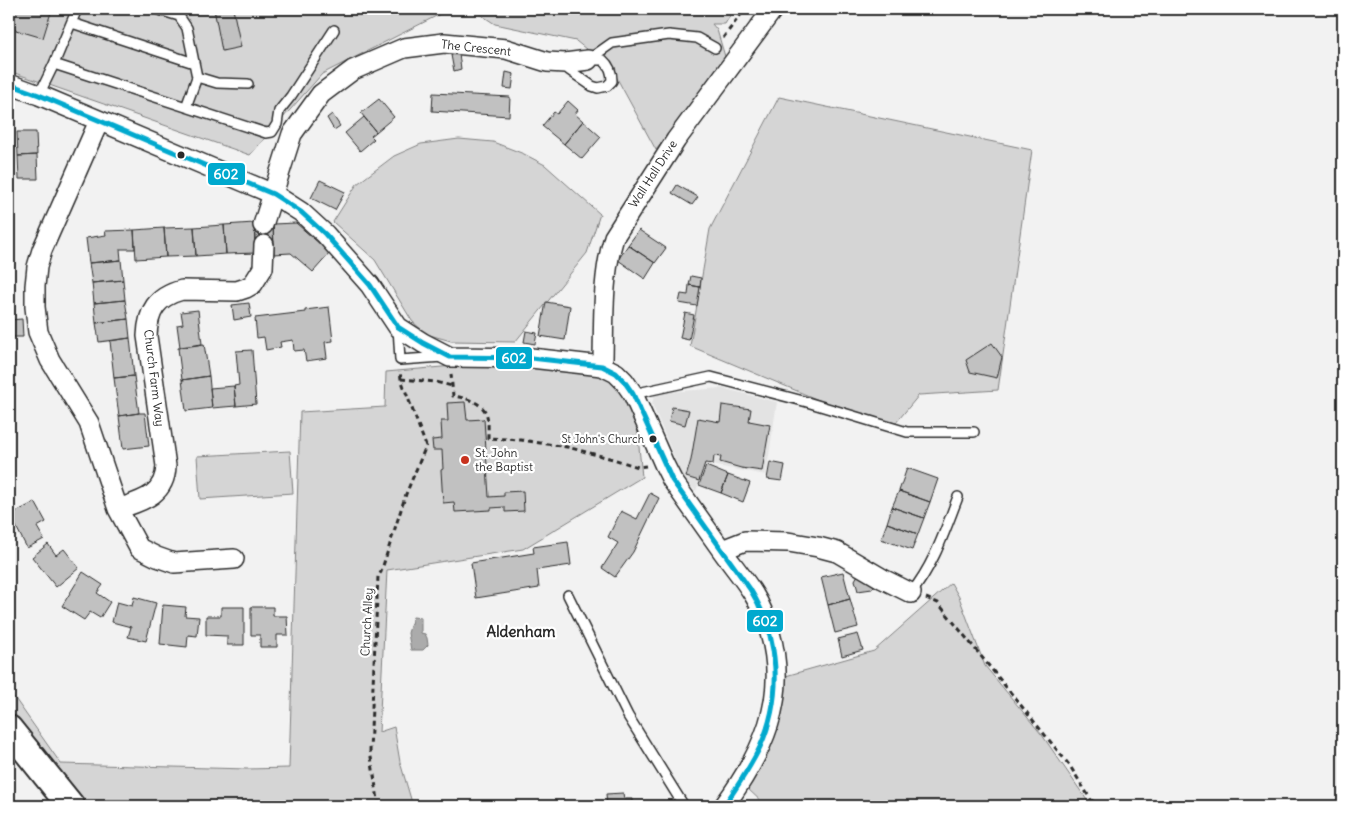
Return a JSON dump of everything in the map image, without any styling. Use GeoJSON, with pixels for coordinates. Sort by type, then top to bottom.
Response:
{"type":"FeatureCollection","features":[{"type":"Feature","properties":{"kind":"main road"},"geometry":{"type":"LineString","coordinates":[[9,729],[43,774],[71,806]]}},
{"type":"Feature","properties":{"kind":"street","name":"Wall Hall Drive"},"geometry":{"type":"LineString","coordinates":[[602,366],[606,273],[609,252],[614,237],[676,140],[773,9]]}},
{"type":"Feature","properties":{"kind":"street","name":"The Crescent"},"geometry":{"type":"LineString","coordinates":[[273,194],[284,129],[321,94],[353,70],[404,48],[444,43],[506,49],[547,62],[588,60]]}},
{"type":"Feature","properties":{"kind":"street"},"geometry":{"type":"LineString","coordinates":[[9,84],[273,194],[301,212],[325,234],[370,285],[398,327],[423,344],[450,357],[531,358],[602,366],[616,373],[624,381],[633,394],[672,480],[754,595],[767,623],[775,650],[777,672],[776,697],[769,721],[757,755],[724,806]]}},
{"type":"Feature","properties":{"kind":"street"},"geometry":{"type":"LineString","coordinates":[[99,121],[42,250],[37,267],[35,307],[38,332],[50,360],[88,423],[118,509],[139,548],[174,563],[234,560]]}},
{"type":"Feature","properties":{"kind":"street"},"geometry":{"type":"LineString","coordinates":[[263,224],[273,194]]}},
{"type":"Feature","properties":{"kind":"street","name":"Church Farm Way"},"geometry":{"type":"LineString","coordinates":[[118,509],[152,496],[161,486],[166,474],[147,336],[151,312],[157,304],[173,292],[182,290],[237,291],[253,284],[263,268],[264,246]]}},
{"type":"Feature","properties":{"kind":"street"},"geometry":{"type":"LineString","coordinates":[[722,550],[745,541],[788,542],[818,547],[837,552],[911,593]]}},
{"type":"Feature","properties":{"kind":"lane"},"geometry":{"type":"LineString","coordinates":[[39,95],[77,9]]}},
{"type":"Feature","properties":{"kind":"lane"},"geometry":{"type":"LineString","coordinates":[[156,9],[178,12],[187,28],[197,77],[186,107]]}},
{"type":"Feature","properties":{"kind":"lane"},"geometry":{"type":"LineString","coordinates":[[72,22],[194,63]]}},
{"type":"Feature","properties":{"kind":"lane"},"geometry":{"type":"LineString","coordinates":[[54,64],[266,133],[284,129],[279,111],[334,30]]}},
{"type":"Feature","properties":{"kind":"lane"},"geometry":{"type":"LineString","coordinates":[[588,60],[612,42],[669,35],[697,38],[715,48]]}},
{"type":"Feature","properties":{"kind":"lane"},"geometry":{"type":"LineString","coordinates":[[565,62],[569,70],[592,86],[598,88],[607,86],[612,81],[612,73],[607,64],[603,60],[588,60]]}},
{"type":"Feature","properties":{"kind":"lane"},"geometry":{"type":"LineString","coordinates":[[197,77],[216,83],[248,84]]}},
{"type":"Feature","properties":{"kind":"lane"},"geometry":{"type":"LineString","coordinates":[[398,327],[400,360],[450,357]]}},
{"type":"Feature","properties":{"kind":"lane"},"geometry":{"type":"LineString","coordinates":[[633,394],[711,377],[807,402],[907,432],[974,432]]}},
{"type":"Feature","properties":{"kind":"lane"},"geometry":{"type":"LineString","coordinates":[[911,593],[930,566],[958,497]]}},
{"type":"Feature","properties":{"kind":"lane"},"geometry":{"type":"LineString","coordinates":[[568,595],[628,716],[684,806]]}},
{"type":"Feature","properties":{"kind":"path"},"geometry":{"type":"LineString","coordinates":[[715,48],[746,9]]}},
{"type":"Feature","properties":{"kind":"path","name":"Church Alley"},"geometry":{"type":"LineString","coordinates":[[379,806],[370,751],[378,576],[381,572],[406,494],[426,446],[400,379],[400,360]]}},
{"type":"Feature","properties":{"kind":"path"},"geometry":{"type":"LineString","coordinates":[[400,379],[436,382],[452,386]]}},
{"type":"Feature","properties":{"kind":"path"},"geometry":{"type":"LineString","coordinates":[[454,396],[466,398],[477,404],[485,412],[488,438],[521,440],[567,447],[613,458],[638,467],[664,464]]}},
{"type":"Feature","properties":{"kind":"path"},"geometry":{"type":"LineString","coordinates":[[911,593],[938,602],[1070,766],[1091,800],[1100,806]]}},
{"type":"Feature","properties":{"kind":"shaded area"},"geometry":{"type":"Polygon","coordinates":[[[9,9],[450,9],[322,74],[250,155],[9,71],[9,9]]]}},
{"type":"Feature","properties":{"kind":"shaded area"},"geometry":{"type":"Polygon","coordinates":[[[472,9],[734,9],[725,24],[712,24],[717,30],[727,63],[656,150],[613,71],[576,41],[495,24],[472,9]]]}},
{"type":"Feature","properties":{"kind":"shaded area"},"geometry":{"type":"Polygon","coordinates":[[[779,97],[1032,150],[998,390],[919,395],[890,430],[690,346],[710,229],[779,97]]]}},
{"type":"Feature","properties":{"kind":"shaded area"},"geometry":{"type":"Polygon","coordinates":[[[459,139],[493,142],[524,154],[545,165],[600,214],[587,253],[515,342],[451,341],[426,334],[412,321],[375,260],[333,222],[357,184],[394,156],[421,144],[459,139]]]}},
{"type":"Feature","properties":{"kind":"shaded area"},"geometry":{"type":"Polygon","coordinates":[[[528,363],[602,372],[618,385],[636,417],[642,477],[523,549],[387,570],[379,732],[394,727],[400,762],[413,806],[81,806],[9,714],[9,690],[61,764],[247,769],[289,768],[300,412],[385,407],[386,372],[453,366],[528,363]]]}},
{"type":"Feature","properties":{"kind":"shaded area"},"geometry":{"type":"Polygon","coordinates":[[[722,388],[777,402],[766,475],[706,464],[696,491],[684,481],[652,404],[655,393],[722,388]]]}},
{"type":"Feature","properties":{"kind":"shaded area"},"geometry":{"type":"Polygon","coordinates":[[[290,451],[293,493],[200,499],[197,456],[290,451]]]}},
{"type":"Feature","properties":{"kind":"shaded area"},"geometry":{"type":"Polygon","coordinates":[[[951,583],[959,597],[985,666],[1042,735],[1091,806],[766,806],[746,787],[782,677],[874,651],[951,583]]]}},
{"type":"Feature","properties":{"kind":"shaded area"},"geometry":{"type":"Polygon","coordinates":[[[413,617],[421,618],[421,633],[425,634],[428,645],[423,650],[411,650],[408,633],[413,617]]]}},
{"type":"Feature","properties":{"kind":"building"},"geometry":{"type":"Polygon","coordinates":[[[9,9],[52,9],[43,38],[9,28],[9,9]]]}},
{"type":"Feature","properties":{"kind":"building"},"geometry":{"type":"Polygon","coordinates":[[[214,9],[233,9],[241,47],[222,51],[214,9]]]}},
{"type":"Feature","properties":{"kind":"building"},"geometry":{"type":"Polygon","coordinates":[[[459,54],[461,69],[454,71],[451,55],[459,54]]]}},
{"type":"Feature","properties":{"kind":"building"},"geometry":{"type":"Polygon","coordinates":[[[506,72],[514,74],[512,89],[504,88],[506,72]]]}},
{"type":"Feature","properties":{"kind":"building"},"geometry":{"type":"Polygon","coordinates":[[[433,93],[510,97],[509,116],[432,111],[433,93]]]}},
{"type":"Feature","properties":{"kind":"building"},"geometry":{"type":"Polygon","coordinates":[[[379,99],[394,117],[376,132],[361,113],[379,99]]]}},
{"type":"Feature","properties":{"kind":"building"},"geometry":{"type":"Polygon","coordinates":[[[568,101],[578,110],[575,114],[583,121],[564,144],[542,126],[554,112],[557,114],[568,101]]]}},
{"type":"Feature","properties":{"kind":"building"},"geometry":{"type":"Polygon","coordinates":[[[332,114],[340,126],[334,130],[327,118],[332,114]]]}},
{"type":"Feature","properties":{"kind":"building"},"geometry":{"type":"Polygon","coordinates":[[[364,117],[376,132],[371,136],[374,139],[360,151],[345,133],[364,117]]]}},
{"type":"Feature","properties":{"kind":"building"},"geometry":{"type":"Polygon","coordinates":[[[583,121],[601,137],[582,159],[564,144],[583,121]]]}},
{"type":"Feature","properties":{"kind":"building"},"geometry":{"type":"Polygon","coordinates":[[[17,132],[36,132],[37,155],[18,156],[17,132]]]}},
{"type":"Feature","properties":{"kind":"building"},"geometry":{"type":"Polygon","coordinates":[[[37,155],[38,179],[19,179],[18,156],[37,155]]]}},
{"type":"Feature","properties":{"kind":"building"},"geometry":{"type":"Polygon","coordinates":[[[320,180],[345,192],[335,210],[311,198],[320,180]]]}},
{"type":"Feature","properties":{"kind":"building"},"geometry":{"type":"Polygon","coordinates":[[[677,185],[698,197],[692,205],[672,193],[677,185]]]}},
{"type":"Feature","properties":{"kind":"building"},"geometry":{"type":"Polygon","coordinates":[[[254,223],[256,253],[226,254],[224,225],[254,223]]]}},
{"type":"Feature","properties":{"kind":"building"},"geometry":{"type":"Polygon","coordinates":[[[296,223],[330,253],[313,272],[291,253],[274,254],[273,224],[296,223]]]}},
{"type":"Feature","properties":{"kind":"building"},"geometry":{"type":"Polygon","coordinates":[[[273,224],[274,245],[255,246],[254,225],[273,224]]]}},
{"type":"Feature","properties":{"kind":"building"},"geometry":{"type":"Polygon","coordinates":[[[224,225],[226,254],[196,256],[194,227],[224,225]]]}},
{"type":"Feature","properties":{"kind":"building"},"geometry":{"type":"Polygon","coordinates":[[[194,227],[196,256],[166,257],[164,228],[194,227]]]}},
{"type":"Feature","properties":{"kind":"building"},"geometry":{"type":"Polygon","coordinates":[[[164,228],[166,257],[136,259],[134,230],[164,228]]]}},
{"type":"Feature","properties":{"kind":"building"},"geometry":{"type":"Polygon","coordinates":[[[134,230],[135,249],[120,249],[121,260],[89,263],[86,238],[106,235],[105,231],[134,230]]]}},
{"type":"Feature","properties":{"kind":"building"},"geometry":{"type":"Polygon","coordinates":[[[639,230],[666,248],[655,263],[628,245],[639,230]]]}},
{"type":"Feature","properties":{"kind":"building"},"geometry":{"type":"Polygon","coordinates":[[[628,245],[655,263],[645,279],[618,260],[628,245]]]}},
{"type":"Feature","properties":{"kind":"building"},"geometry":{"type":"Polygon","coordinates":[[[121,260],[123,280],[92,283],[89,263],[121,260]]]}},
{"type":"Feature","properties":{"kind":"building"},"geometry":{"type":"Polygon","coordinates":[[[691,276],[701,278],[700,287],[689,285],[691,276]]]}},
{"type":"Feature","properties":{"kind":"building"},"geometry":{"type":"Polygon","coordinates":[[[123,280],[125,300],[94,303],[92,283],[123,280]]]}},
{"type":"Feature","properties":{"kind":"building"},"geometry":{"type":"Polygon","coordinates":[[[689,285],[700,287],[697,306],[679,303],[681,294],[688,295],[689,285]]]}},
{"type":"Feature","properties":{"kind":"building"},"geometry":{"type":"Polygon","coordinates":[[[125,300],[128,319],[96,323],[94,303],[125,300]]]}},
{"type":"Feature","properties":{"kind":"building"},"geometry":{"type":"Polygon","coordinates":[[[546,302],[570,306],[565,340],[540,336],[546,302]]]}},
{"type":"Feature","properties":{"kind":"building"},"geometry":{"type":"Polygon","coordinates":[[[249,303],[251,317],[234,320],[232,305],[249,303]]]}},
{"type":"Feature","properties":{"kind":"building"},"geometry":{"type":"Polygon","coordinates":[[[329,307],[333,341],[325,342],[327,358],[306,361],[304,350],[294,351],[293,340],[280,342],[281,347],[266,350],[264,337],[257,338],[255,318],[329,307]]]}},
{"type":"Feature","properties":{"kind":"building"},"geometry":{"type":"Polygon","coordinates":[[[198,310],[202,344],[180,347],[177,325],[183,324],[181,312],[198,310]]]}},
{"type":"Feature","properties":{"kind":"building"},"geometry":{"type":"Polygon","coordinates":[[[685,313],[694,315],[689,340],[680,338],[685,313]]]}},
{"type":"Feature","properties":{"kind":"building"},"geometry":{"type":"Polygon","coordinates":[[[22,319],[23,337],[9,337],[9,320],[22,319]]]}},
{"type":"Feature","properties":{"kind":"building"},"geometry":{"type":"Polygon","coordinates":[[[128,319],[130,338],[99,342],[96,323],[128,319]]]}},
{"type":"Feature","properties":{"kind":"building"},"geometry":{"type":"Polygon","coordinates":[[[526,331],[537,333],[535,344],[524,342],[526,331]]]}},
{"type":"Feature","properties":{"kind":"building"},"geometry":{"type":"Polygon","coordinates":[[[130,338],[134,376],[114,378],[110,341],[130,338]]]}},
{"type":"Feature","properties":{"kind":"building"},"geometry":{"type":"Polygon","coordinates":[[[992,343],[1002,357],[997,378],[970,372],[966,360],[992,343]]]}},
{"type":"Feature","properties":{"kind":"building"},"geometry":{"type":"Polygon","coordinates":[[[204,344],[209,376],[182,380],[178,348],[204,344]]]}},
{"type":"Feature","properties":{"kind":"building"},"geometry":{"type":"Polygon","coordinates":[[[252,350],[256,404],[236,406],[234,386],[239,385],[236,351],[252,350]]]}},
{"type":"Feature","properties":{"kind":"building"},"geometry":{"type":"Polygon","coordinates":[[[134,376],[139,413],[119,416],[114,378],[134,376]]]}},
{"type":"Feature","properties":{"kind":"building"},"geometry":{"type":"Polygon","coordinates":[[[209,376],[212,408],[186,411],[182,380],[209,376]]]}},
{"type":"Feature","properties":{"kind":"building"},"geometry":{"type":"Polygon","coordinates":[[[234,386],[236,406],[212,408],[210,388],[234,386]]]}},
{"type":"Feature","properties":{"kind":"building","name":"St. John the Baptist"},"geometry":{"type":"Polygon","coordinates":[[[465,402],[467,420],[484,419],[489,497],[504,496],[504,492],[523,491],[524,511],[505,512],[505,507],[491,508],[491,510],[455,512],[454,502],[443,503],[442,450],[433,450],[432,440],[442,439],[441,421],[448,421],[447,403],[465,402]]]}},
{"type":"Feature","properties":{"kind":"building"},"geometry":{"type":"Polygon","coordinates":[[[722,405],[751,409],[749,421],[770,425],[762,471],[720,462],[721,457],[714,456],[713,464],[705,463],[699,481],[686,477],[691,460],[698,418],[720,422],[722,405]]]}},
{"type":"Feature","properties":{"kind":"building"},"geometry":{"type":"Polygon","coordinates":[[[672,407],[689,410],[685,425],[669,421],[672,407]]]}},
{"type":"Feature","properties":{"kind":"building"},"geometry":{"type":"Polygon","coordinates":[[[145,413],[149,446],[123,449],[119,416],[145,413]]]}},
{"type":"Feature","properties":{"kind":"building"},"geometry":{"type":"Polygon","coordinates":[[[770,462],[785,465],[782,481],[767,479],[770,462]]]}},
{"type":"Feature","properties":{"kind":"building"},"geometry":{"type":"Polygon","coordinates":[[[706,466],[728,475],[721,493],[699,485],[706,466]]]}},
{"type":"Feature","properties":{"kind":"building"},"geometry":{"type":"Polygon","coordinates":[[[907,468],[938,479],[930,502],[899,491],[907,468]]]}},
{"type":"Feature","properties":{"kind":"building"},"geometry":{"type":"Polygon","coordinates":[[[728,475],[750,483],[743,502],[721,493],[728,475]]]}},
{"type":"Feature","properties":{"kind":"building"},"geometry":{"type":"Polygon","coordinates":[[[899,491],[930,502],[924,518],[892,507],[899,491]]]}},
{"type":"Feature","properties":{"kind":"building"},"geometry":{"type":"Polygon","coordinates":[[[650,493],[659,498],[633,552],[615,577],[602,568],[618,543],[608,537],[621,511],[637,519],[650,493]]]}},
{"type":"Feature","properties":{"kind":"building"},"geometry":{"type":"Polygon","coordinates":[[[35,502],[46,522],[37,527],[44,539],[27,548],[10,515],[35,502]]]}},
{"type":"Feature","properties":{"kind":"building"},"geometry":{"type":"Polygon","coordinates":[[[892,507],[924,518],[918,534],[887,523],[892,507]]]}},
{"type":"Feature","properties":{"kind":"building"},"geometry":{"type":"Polygon","coordinates":[[[887,523],[918,534],[912,550],[881,539],[887,523]]]}},
{"type":"Feature","properties":{"kind":"building"},"geometry":{"type":"Polygon","coordinates":[[[568,542],[571,565],[537,570],[539,588],[476,598],[471,563],[534,553],[533,547],[568,542]]]}},
{"type":"Feature","properties":{"kind":"building"},"geometry":{"type":"Polygon","coordinates":[[[48,544],[56,555],[64,549],[79,568],[56,587],[32,557],[48,544]]]}},
{"type":"Feature","properties":{"kind":"building"},"geometry":{"type":"Polygon","coordinates":[[[83,572],[103,585],[97,593],[110,602],[100,618],[90,612],[84,620],[62,606],[83,572]]]}},
{"type":"Feature","properties":{"kind":"building"},"geometry":{"type":"Polygon","coordinates":[[[843,572],[850,599],[828,605],[821,577],[843,572]]]}},
{"type":"Feature","properties":{"kind":"building"},"geometry":{"type":"Polygon","coordinates":[[[859,573],[876,583],[872,589],[858,591],[855,580],[859,573]]]}},
{"type":"Feature","properties":{"kind":"building"},"geometry":{"type":"Polygon","coordinates":[[[134,597],[156,603],[146,641],[128,637],[131,627],[112,622],[117,602],[132,606],[134,597]]]}},
{"type":"Feature","properties":{"kind":"building"},"geometry":{"type":"Polygon","coordinates":[[[850,599],[858,627],[835,633],[828,605],[850,599]]]}},
{"type":"Feature","properties":{"kind":"building"},"geometry":{"type":"Polygon","coordinates":[[[163,605],[186,607],[185,616],[199,617],[197,636],[188,635],[187,647],[160,644],[163,605]]]}},
{"type":"Feature","properties":{"kind":"building"},"geometry":{"type":"Polygon","coordinates":[[[221,607],[244,607],[244,645],[227,645],[227,636],[206,635],[206,616],[221,616],[221,607]]]}},
{"type":"Feature","properties":{"kind":"building"},"geometry":{"type":"Polygon","coordinates":[[[251,607],[273,607],[273,616],[287,616],[288,635],[277,635],[277,647],[260,647],[260,635],[251,635],[251,607]]]}},
{"type":"Feature","properties":{"kind":"building"},"geometry":{"type":"Polygon","coordinates":[[[858,634],[863,650],[842,656],[838,639],[858,634]]]}},
{"type":"Feature","properties":{"kind":"building"},"geometry":{"type":"Polygon","coordinates":[[[623,793],[624,799],[632,799],[632,806],[607,806],[606,794],[623,793]]]}},
{"type":"Feature","properties":{"kind":"transit line","name":"602"},"geometry":{"type":"LineString","coordinates":[[9,84],[273,194],[301,212],[325,234],[370,285],[398,327],[450,357],[531,358],[602,366],[616,373],[624,381],[633,394],[672,480],[750,589],[760,607],[772,647],[775,687],[767,728],[752,762],[724,806]]}},
{"type":"Feature","properties":{"kind":"place","name":"St John's Church"},"geometry":{"type":"Point","coordinates":[653,439]}},
{"type":"Feature","properties":{"kind":"place","name":"St. John the Baptist"},"geometry":{"type":"Point","coordinates":[465,460]}},
{"type":"Feature","properties":{"kind":"district","name":"Aldenham"},"geometry":{"type":"Point","coordinates":[521,632]}}]}
